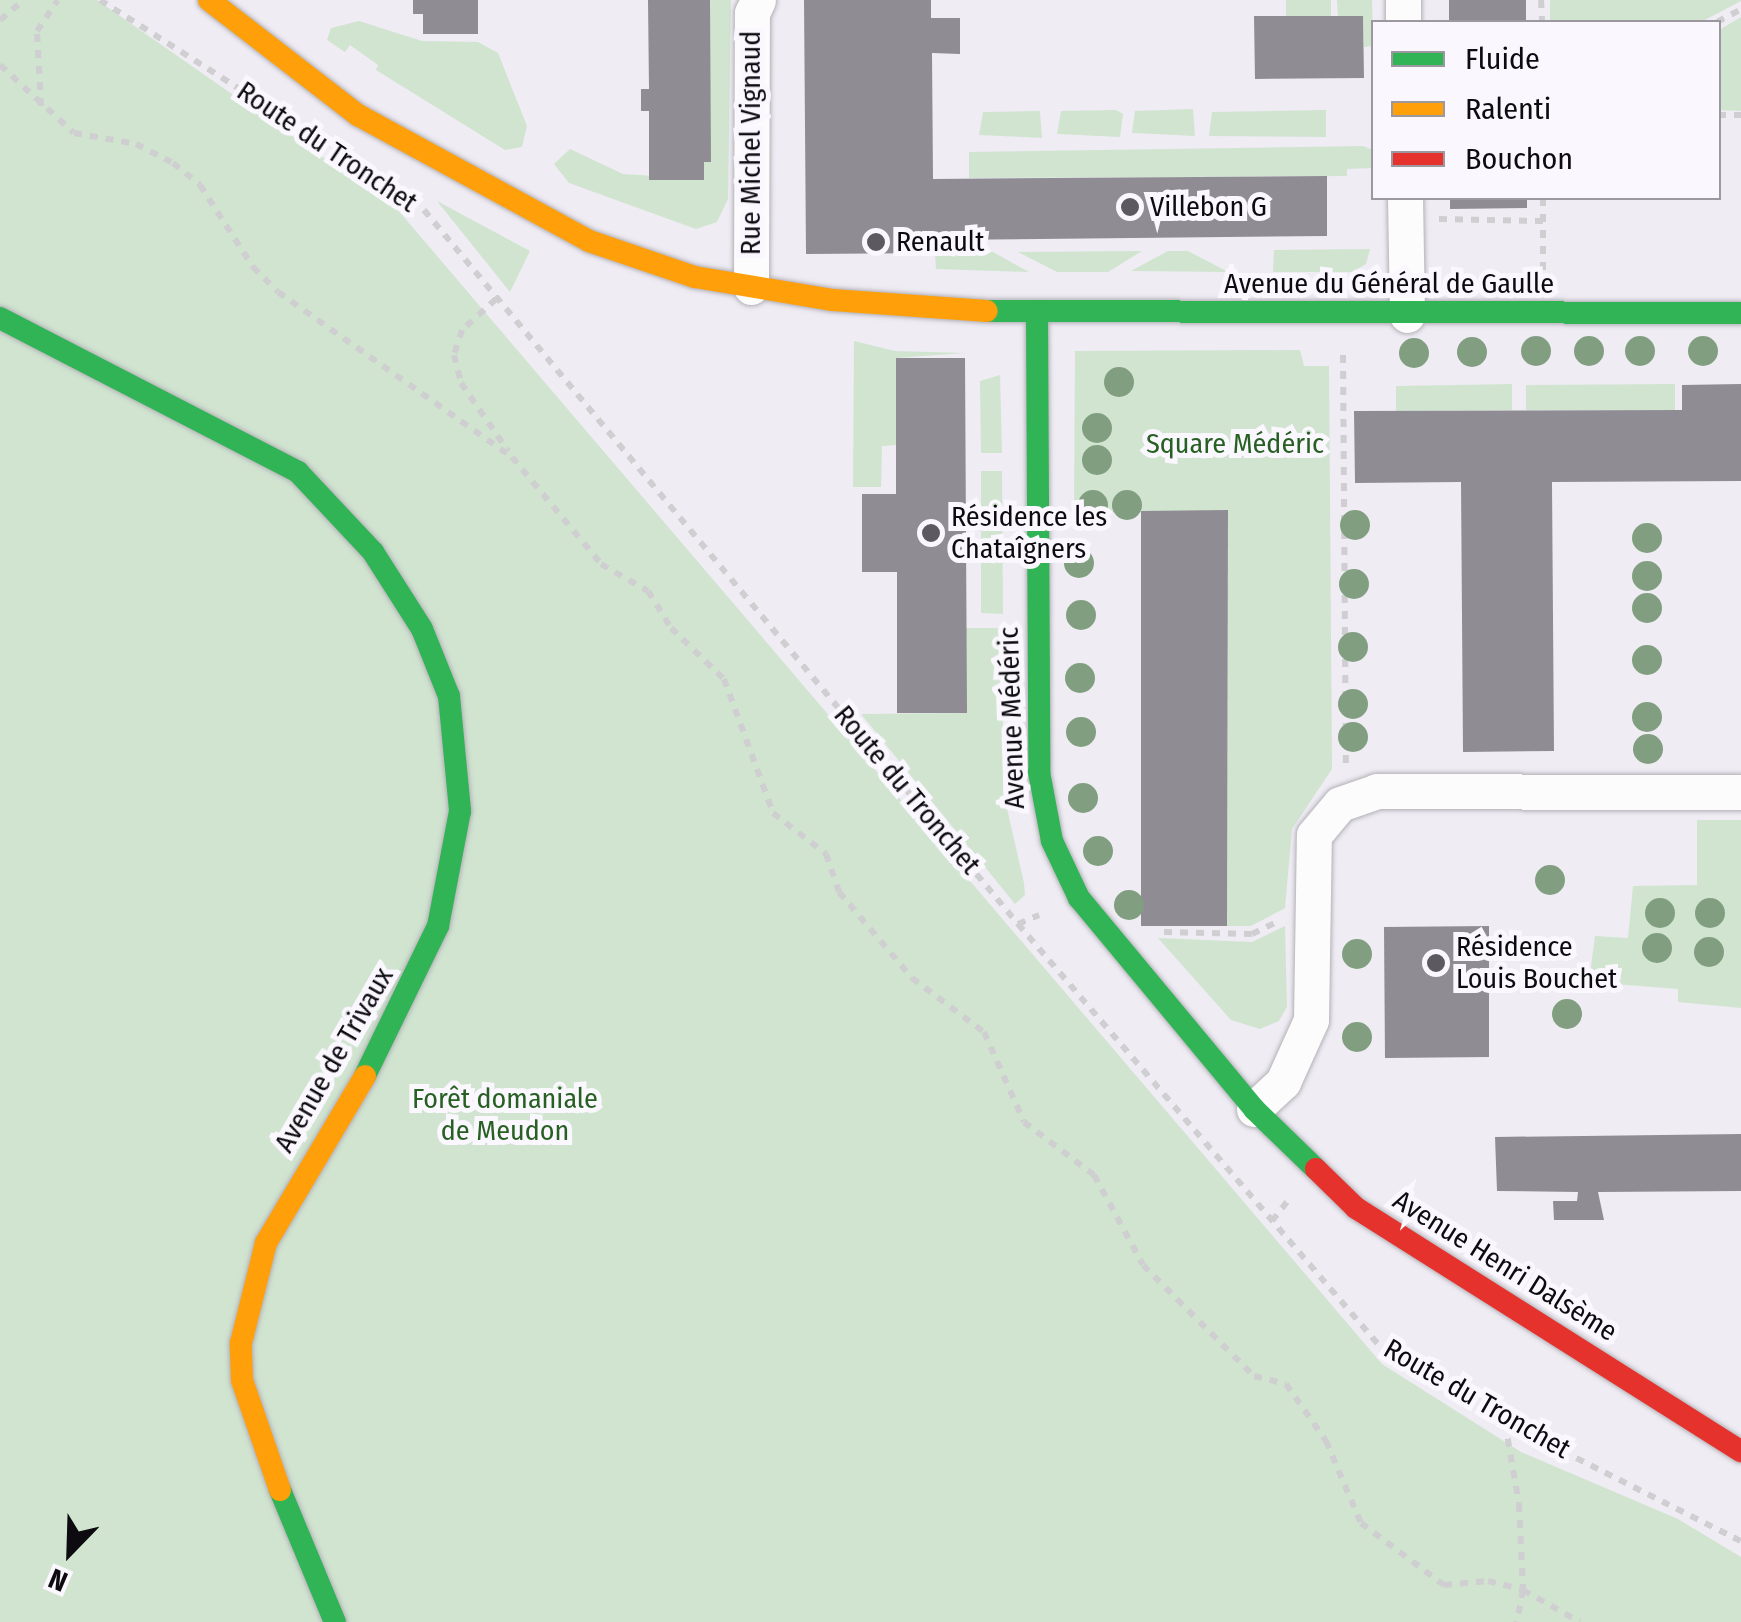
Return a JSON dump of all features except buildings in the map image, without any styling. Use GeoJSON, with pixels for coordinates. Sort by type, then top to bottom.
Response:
{"type":"FeatureCollection","features":[{"type":"Feature","properties":{"kind":"street","name":"Avenue du Général de Gaulle"},"geometry":{"type":"LineString","coordinates":[[209,0],[358,115],[516,206],[590,242],[696,277],[834,300],[1037,314],[1741,313]]}},
{"type":"Feature","properties":{"kind":"street","name":"Rue Michel Vignaud"},"geometry":{"type":"LineString","coordinates":[[750,287],[752,13],[758,0]]}},
{"type":"Feature","properties":{"kind":"street"},"geometry":{"type":"LineString","coordinates":[[1405,208],[1407,315]]}},
{"type":"Feature","properties":{"kind":"street","name":"Avenue Médéric"},"geometry":{"type":"LineString","coordinates":[[1037,314],[1038,772],[1052,841],[1079,898],[1110,940],[1254,1110]]}},
{"type":"Feature","properties":{"kind":"street","name":"Avenue de Trivaux"},"geometry":{"type":"LineString","coordinates":[[0,318],[298,472],[372,552],[422,629],[449,696],[460,810],[438,926],[394,1027],[266,1243],[241,1342],[253,1422],[335,1622]]}},
{"type":"Feature","properties":{"kind":"street"},"geometry":{"type":"LineString","coordinates":[[1254,1110],[1283,1082],[1310,1020],[1314,835],[1354,797],[1377,791],[1741,792]]}},
{"type":"Feature","properties":{"kind":"street","name":"Avenue Henri Dalsème"},"geometry":{"type":"LineString","coordinates":[[1254,1110],[1356,1208],[1741,1451]]}},
{"type":"Feature","properties":{"kind":"path"},"geometry":{"type":"LineString","coordinates":[[0,20],[24,0]]}},
{"type":"Feature","properties":{"kind":"path"},"geometry":{"type":"LineString","coordinates":[[41,106],[37,31],[58,0]]}},
{"type":"Feature","properties":{"kind":"path","name":"Route du Tronchet"},"geometry":{"type":"LineString","coordinates":[[100,0],[295,125]]}},
{"type":"Feature","properties":{"kind":"path"},"geometry":{"type":"LineString","coordinates":[[0,64],[74,133],[136,144],[172,163],[200,185],[253,267],[278,292],[512,457]]}},
{"type":"Feature","properties":{"kind":"path","name":"Route du Tronchet"},"geometry":{"type":"LineString","coordinates":[[392,189],[424,210],[1384,1350],[1504,1422],[1741,1541]]}},
{"type":"Feature","properties":{"kind":"path"},"geometry":{"type":"LineString","coordinates":[[1543,200],[1544,314]]}},
{"type":"Feature","properties":{"kind":"path"},"geometry":{"type":"LineString","coordinates":[[1405,208],[1543,220]]}},
{"type":"Feature","properties":{"kind":"path"},"geometry":{"type":"LineString","coordinates":[[496,299],[462,330],[454,355],[461,383],[572,535],[601,564],[648,591],[671,628],[724,679],[773,813],[826,854],[839,892],[912,978],[984,1032],[1024,1122],[1094,1175],[1143,1265],[1254,1376],[1286,1384],[1326,1441],[1361,1522],[1444,1585],[1488,1581],[1523,1590],[1580,1622]]}},
{"type":"Feature","properties":{"kind":"path"},"geometry":{"type":"LineString","coordinates":[[1343,316],[1344,756],[1354,797]]}},
{"type":"Feature","properties":{"kind":"path"},"geometry":{"type":"LineString","coordinates":[[1110,940],[1128,931],[1252,934],[1310,906]]}},
{"type":"Feature","properties":{"kind":"path"},"geometry":{"type":"LineString","coordinates":[[1504,1422],[1520,1504],[1523,1590],[1517,1622]]}},
{"type":"Feature","properties":{"kind":"green space","name":"Forêt domaniale de Meudon"},"geometry":{"type":"Polygon","coordinates":[[[0,0],[97,0],[397,209],[1382,1364],[1521,1452],[1678,1519],[1741,1557],[1741,1622],[0,1622],[0,0]]]}},
{"type":"Feature","properties":{"kind":"green space"},"geometry":{"type":"Polygon","coordinates":[[[710,0],[731,0],[728,199],[717,222],[696,229],[569,183],[554,164],[570,149],[623,174],[704,179],[704,162],[710,162],[710,0]]]}},
{"type":"Feature","properties":{"kind":"green space"},"geometry":{"type":"Polygon","coordinates":[[[1286,0],[1331,0],[1331,17],[1286,17],[1286,0]]]}},
{"type":"Feature","properties":{"kind":"green space"},"geometry":{"type":"Polygon","coordinates":[[[1337,0],[1372,0],[1371,46],[1364,47],[1363,16],[1338,16],[1337,0]]]}},
{"type":"Feature","properties":{"kind":"green space"},"geometry":{"type":"Polygon","coordinates":[[[1550,0],[1741,0],[1705,20],[1550,20],[1550,0]]]}},
{"type":"Feature","properties":{"kind":"green space"},"geometry":{"type":"Polygon","coordinates":[[[1741,17],[1741,111],[1721,110],[1721,29],[1741,17]]]}},
{"type":"Feature","properties":{"kind":"green space"},"geometry":{"type":"Polygon","coordinates":[[[359,21],[422,41],[478,42],[498,53],[527,126],[522,147],[505,150],[376,70],[378,65],[350,45],[345,52],[327,40],[331,28],[359,21]]]}},
{"type":"Feature","properties":{"kind":"green space"},"geometry":{"type":"Polygon","coordinates":[[[1193,109],[1195,136],[1132,133],[1135,111],[1193,109]]]}},
{"type":"Feature","properties":{"kind":"green space"},"geometry":{"type":"Polygon","coordinates":[[[1116,110],[1123,114],[1120,137],[1057,134],[1061,111],[1116,110]]]}},
{"type":"Feature","properties":{"kind":"green space"},"geometry":{"type":"Polygon","coordinates":[[[1326,110],[1326,137],[1209,136],[1212,112],[1326,110]]]}},
{"type":"Feature","properties":{"kind":"green space"},"geometry":{"type":"Polygon","coordinates":[[[1040,111],[1042,138],[979,135],[983,112],[1040,111]]]}},
{"type":"Feature","properties":{"kind":"green space"},"geometry":{"type":"Polygon","coordinates":[[[1363,146],[1371,149],[1371,168],[1347,169],[1347,176],[969,178],[969,152],[1363,146]]]}},
{"type":"Feature","properties":{"kind":"green space"},"geometry":{"type":"Polygon","coordinates":[[[437,201],[530,251],[510,292],[437,201]]]}},
{"type":"Feature","properties":{"kind":"green space"},"geometry":{"type":"Polygon","coordinates":[[[1370,249],[1366,264],[1352,272],[1273,272],[1274,250],[1370,249]]]}},
{"type":"Feature","properties":{"kind":"green space"},"geometry":{"type":"Polygon","coordinates":[[[1142,251],[1108,272],[1057,272],[1018,252],[1142,251]]]}},
{"type":"Feature","properties":{"kind":"green space"},"geometry":{"type":"Polygon","coordinates":[[[1168,251],[1188,251],[1228,272],[1131,271],[1168,251]]]}},
{"type":"Feature","properties":{"kind":"green space"},"geometry":{"type":"Polygon","coordinates":[[[993,252],[1029,272],[936,269],[935,253],[993,252]]]}},
{"type":"Feature","properties":{"kind":"green space"},"geometry":{"type":"Polygon","coordinates":[[[854,341],[895,351],[965,353],[896,358],[896,445],[882,446],[881,487],[853,487],[854,341]]]}},
{"type":"Feature","properties":{"kind":"green space","name":"Square Médéric"},"geometry":{"type":"Polygon","coordinates":[[[1300,350],[1304,366],[1329,366],[1332,769],[1292,829],[1285,908],[1251,926],[1227,926],[1228,511],[1074,512],[1075,351],[1300,350]]]}},
{"type":"Feature","properties":{"kind":"green space"},"geometry":{"type":"Polygon","coordinates":[[[1000,375],[1002,453],[981,453],[980,381],[1000,375]]]}},
{"type":"Feature","properties":{"kind":"green space"},"geometry":{"type":"Polygon","coordinates":[[[1512,384],[1512,410],[1396,411],[1396,386],[1512,384]]]}},
{"type":"Feature","properties":{"kind":"green space"},"geometry":{"type":"Polygon","coordinates":[[[1675,384],[1675,410],[1526,410],[1526,385],[1675,384]]]}},
{"type":"Feature","properties":{"kind":"green space"},"geometry":{"type":"Polygon","coordinates":[[[981,471],[1002,471],[1003,614],[981,613],[981,471]]]}},
{"type":"Feature","properties":{"kind":"green space"},"geometry":{"type":"Polygon","coordinates":[[[966,628],[1003,628],[1003,791],[1025,895],[1015,904],[861,714],[966,713],[966,628]]]}},
{"type":"Feature","properties":{"kind":"green space"},"geometry":{"type":"Polygon","coordinates":[[[1697,820],[1741,820],[1741,1008],[1678,1002],[1678,989],[1589,982],[1595,936],[1628,938],[1633,886],[1697,885],[1697,820]]]}},
{"type":"Feature","properties":{"kind":"green space"},"geometry":{"type":"Polygon","coordinates":[[[1285,926],[1287,1007],[1279,1021],[1260,1029],[1231,1020],[1158,938],[1252,942],[1285,926]]]}},
{"type":"Feature","properties":{"kind":"traffic: fast"},"geometry":{"type":"LineString","coordinates":[[987,311],[1741,313]]}},
{"type":"Feature","properties":{"kind":"traffic: fast"},"geometry":{"type":"LineString","coordinates":[[1037,314],[1039,772],[1052,841],[1079,898],[1254,1109],[1316,1169]]}},
{"type":"Feature","properties":{"kind":"traffic: fast"},"geometry":{"type":"LineString","coordinates":[[0,318],[298,472],[373,552],[422,629],[449,696],[460,811],[438,926],[365,1076]]}},
{"type":"Feature","properties":{"kind":"traffic: fast"},"geometry":{"type":"LineString","coordinates":[[280,1490],[335,1622]]}},
{"type":"Feature","properties":{"kind":"traffic: slow"},"geometry":{"type":"LineString","coordinates":[[209,0],[358,115],[589,241],[695,277],[833,300],[987,311]]}},
{"type":"Feature","properties":{"kind":"traffic: slow"},"geometry":{"type":"LineString","coordinates":[[280,1490],[242,1380],[241,1343],[266,1243],[365,1076]]}},
{"type":"Feature","properties":{"kind":"traffic: jam"},"geometry":{"type":"LineString","coordinates":[[1316,1169],[1356,1208],[1741,1451]]}},
{"type":"Feature","properties":{"kind":"place","name":"Villebon G"},"geometry":{"type":"Point","coordinates":[1130,207]}},
{"type":"Feature","properties":{"kind":"place","name":"Renault"},"geometry":{"type":"Point","coordinates":[876,242]}},
{"type":"Feature","properties":{"kind":"place","name":"Résidence les Chataîgners"},"geometry":{"type":"Point","coordinates":[931,533]}},
{"type":"Feature","properties":{"kind":"place","name":"Résidence Louis Bouchet"},"geometry":{"type":"Point","coordinates":[1436,963]}}]}
